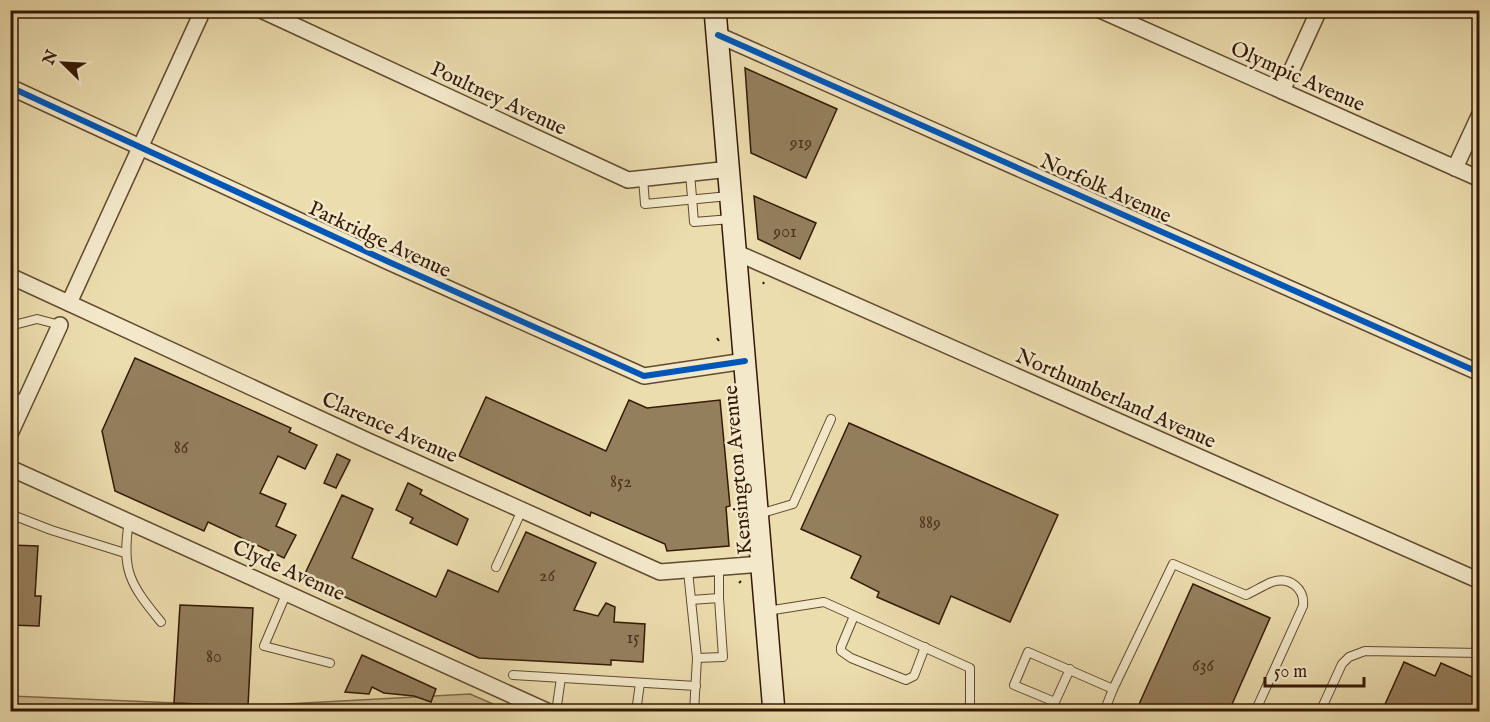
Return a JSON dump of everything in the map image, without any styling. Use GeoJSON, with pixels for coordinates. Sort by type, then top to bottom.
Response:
{"type":"FeatureCollection","features":[{"type":"Feature","properties":{"kind":"street"},"geometry":{"type":"LineString","coordinates":[[69,303],[203,10]]}},
{"type":"Feature","properties":{"kind":"street","name":"Poultney Avenue"},"geometry":{"type":"LineString","coordinates":[[261,10],[628,180],[730,169]]}},
{"type":"Feature","properties":{"kind":"street","name":"Kensington Avenue"},"geometry":{"type":"LineString","coordinates":[[716,10],[774,711]]}},
{"type":"Feature","properties":{"kind":"street"},"geometry":{"type":"LineString","coordinates":[[1282,91],[1319,10]]}},
{"type":"Feature","properties":{"kind":"street","name":"Olympic Avenue"},"geometry":{"type":"LineString","coordinates":[[1108,12],[1479,179]]}},
{"type":"Feature","properties":{"kind":"street","name":"Norfolk Avenue"},"geometry":{"type":"LineString","coordinates":[[718,35],[1479,373]]}},
{"type":"Feature","properties":{"kind":"street","name":"Parkridge Avenue"},"geometry":{"type":"LineString","coordinates":[[10,87],[389,262],[644,376],[745,361]]}},
{"type":"Feature","properties":{"kind":"street"},"geometry":{"type":"LineString","coordinates":[[1455,168],[1479,114]]}},
{"type":"Feature","properties":{"kind":"street","name":"Northumberland Avenue"},"geometry":{"type":"LineString","coordinates":[[735,252],[1479,581]]}},
{"type":"Feature","properties":{"kind":"street","name":"Clarence Avenue"},"geometry":{"type":"LineString","coordinates":[[10,276],[660,572],[762,564]]}},
{"type":"Feature","properties":{"kind":"street"},"geometry":{"type":"LineString","coordinates":[[10,434],[60,325]]}},
{"type":"Feature","properties":{"kind":"street","name":"Clyde Avenue"},"geometry":{"type":"LineString","coordinates":[[10,468],[549,711]]}},
{"type":"Feature","properties":{"kind":"lane"},"geometry":{"type":"LineString","coordinates":[[690,173],[694,222],[733,219]]}},
{"type":"Feature","properties":{"kind":"lane"},"geometry":{"type":"LineString","coordinates":[[643,178],[645,204],[732,196]]}},
{"type":"Feature","properties":{"kind":"lane"},"geometry":{"type":"LineString","coordinates":[[10,327],[37,319],[60,325]]}},
{"type":"Feature","properties":{"kind":"lane"},"geometry":{"type":"LineString","coordinates":[[10,396],[26,402]]}},
{"type":"Feature","properties":{"kind":"lane"},"geometry":{"type":"LineString","coordinates":[[758,514],[793,504],[831,419]]}},
{"type":"Feature","properties":{"kind":"lane"},"geometry":{"type":"LineString","coordinates":[[496,567],[522,510]]}},
{"type":"Feature","properties":{"kind":"lane"},"geometry":{"type":"LineString","coordinates":[[10,514],[51,530],[125,553]]}},
{"type":"Feature","properties":{"kind":"lane"},"geometry":{"type":"LineString","coordinates":[[129,521],[125,553],[127,566],[137,593],[161,622]]}},
{"type":"Feature","properties":{"kind":"lane"},"geometry":{"type":"LineString","coordinates":[[1104,711],[1173,564],[1246,595],[1274,582],[1285,580],[1300,590],[1304,598],[1303,606],[1256,711]]}},
{"type":"Feature","properties":{"kind":"lane"},"geometry":{"type":"LineString","coordinates":[[697,658],[723,657],[718,568]]}},
{"type":"Feature","properties":{"kind":"lane"},"geometry":{"type":"LineString","coordinates":[[688,571],[697,658],[694,711]]}},
{"type":"Feature","properties":{"kind":"lane"},"geometry":{"type":"LineString","coordinates":[[287,592],[264,646],[330,663]]}},
{"type":"Feature","properties":{"kind":"lane"},"geometry":{"type":"LineString","coordinates":[[691,600],[719,598]]}},
{"type":"Feature","properties":{"kind":"lane"},"geometry":{"type":"LineString","coordinates":[[766,611],[824,602],[970,668],[970,711]]}},
{"type":"Feature","properties":{"kind":"lane"},"geometry":{"type":"LineString","coordinates":[[854,616],[841,647],[841,651],[851,658],[906,680],[914,676],[925,647]]}},
{"type":"Feature","properties":{"kind":"lane"},"geometry":{"type":"LineString","coordinates":[[1320,711],[1342,664],[1349,657],[1365,651],[1479,653]]}},
{"type":"Feature","properties":{"kind":"lane"},"geometry":{"type":"LineString","coordinates":[[1070,669],[1055,702],[1014,685],[1028,652],[1070,669],[1113,688]]}},
{"type":"Feature","properties":{"kind":"lane"},"geometry":{"type":"LineString","coordinates":[[513,675],[696,686]]}},
{"type":"Feature","properties":{"kind":"lane"},"geometry":{"type":"LineString","coordinates":[[556,711],[561,678]]}},
{"type":"Feature","properties":{"kind":"lane"},"geometry":{"type":"LineString","coordinates":[[636,711],[640,683]]}},
{"type":"Feature","properties":{"kind":"shaded area"},"geometry":{"type":"Polygon","coordinates":[[[470,694],[509,711],[11,712],[11,696],[248,706],[470,694]]]}},
{"type":"Feature","properties":{"kind":"building"},"geometry":{"type":"Polygon","coordinates":[[[745,68],[837,109],[806,178],[751,153],[745,68]]]}},
{"type":"Feature","properties":{"kind":"building"},"geometry":{"type":"Polygon","coordinates":[[[754,196],[816,223],[800,259],[758,239],[754,196]]]}},
{"type":"Feature","properties":{"kind":"building"},"geometry":{"type":"Polygon","coordinates":[[[135,358],[291,428],[289,432],[317,445],[305,469],[278,456],[260,493],[286,504],[276,526],[296,535],[284,558],[208,522],[204,531],[115,491],[102,431],[135,358]]]}},
{"type":"Feature","properties":{"kind":"building"},"geometry":{"type":"Polygon","coordinates":[[[486,397],[606,451],[629,400],[647,408],[720,400],[730,506],[726,507],[729,546],[667,551],[665,544],[591,512],[590,516],[459,456],[486,397]]]}},
{"type":"Feature","properties":{"kind":"building"},"geometry":{"type":"Polygon","coordinates":[[[849,423],[1058,515],[1010,622],[951,596],[939,624],[877,597],[879,592],[851,578],[861,556],[801,529],[849,423]]]}},
{"type":"Feature","properties":{"kind":"building"},"geometry":{"type":"Polygon","coordinates":[[[337,454],[350,460],[336,488],[324,483],[337,454]]]}},
{"type":"Feature","properties":{"kind":"building"},"geometry":{"type":"Polygon","coordinates":[[[408,483],[422,490],[420,494],[468,519],[457,545],[410,523],[413,518],[396,510],[408,483]]]}},
{"type":"Feature","properties":{"kind":"building"},"geometry":{"type":"Polygon","coordinates":[[[342,495],[373,509],[352,558],[436,597],[448,570],[498,592],[526,532],[596,563],[574,610],[598,616],[606,603],[615,607],[614,622],[645,624],[643,662],[611,660],[611,665],[479,658],[303,578],[342,495]]]}},
{"type":"Feature","properties":{"kind":"building"},"geometry":{"type":"Polygon","coordinates":[[[10,545],[38,546],[35,596],[41,596],[39,626],[10,625],[10,545]]]}},
{"type":"Feature","properties":{"kind":"building"},"geometry":{"type":"Polygon","coordinates":[[[1193,584],[1270,618],[1229,711],[1136,711],[1193,584]]]}},
{"type":"Feature","properties":{"kind":"building"},"geometry":{"type":"Polygon","coordinates":[[[180,605],[253,608],[248,706],[174,703],[180,605]]]}},
{"type":"Feature","properties":{"kind":"building"},"geometry":{"type":"Polygon","coordinates":[[[362,655],[436,689],[431,702],[414,696],[384,693],[372,687],[369,694],[345,692],[362,655]]]}},
{"type":"Feature","properties":{"kind":"building"},"geometry":{"type":"Polygon","coordinates":[[[1404,662],[1435,676],[1441,663],[1479,680],[1479,711],[1382,711],[1404,662]]]}},
{"type":"Feature","properties":{"kind":"cycle path"},"geometry":{"type":"LineString","coordinates":[[718,35],[1480,373]]}},
{"type":"Feature","properties":{"kind":"cycle path"},"geometry":{"type":"LineString","coordinates":[[10,87],[389,262],[644,376],[745,361]]}}]}
